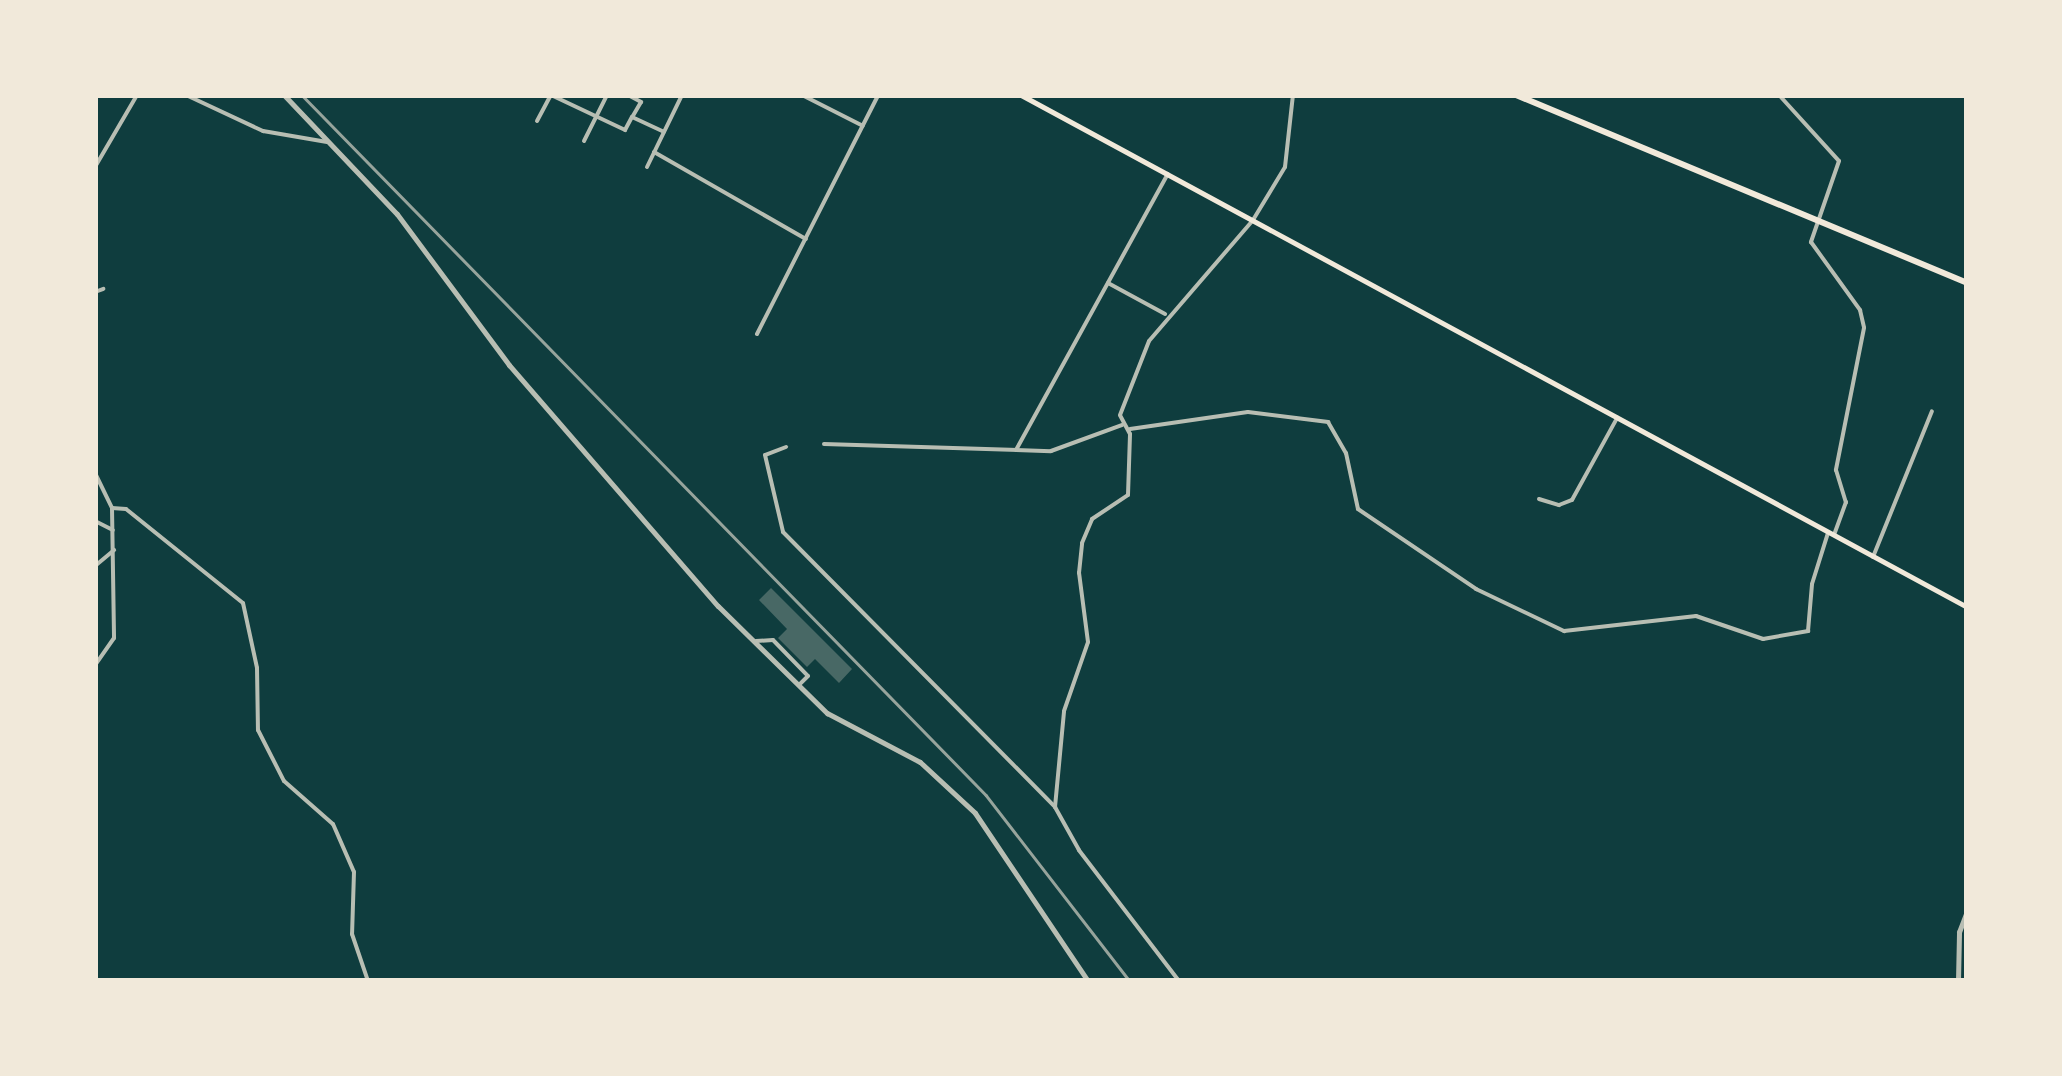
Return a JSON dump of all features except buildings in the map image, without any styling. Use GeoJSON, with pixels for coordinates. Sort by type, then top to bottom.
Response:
{"type":"FeatureCollection","features":[{"type":"Feature","properties":{"kind":"main road"},"geometry":{"type":"LineString","coordinates":[[1022,95],[1967,607]]}},
{"type":"Feature","properties":{"kind":"main road"},"geometry":{"type":"LineString","coordinates":[[1516,95],[1967,283]]}},
{"type":"Feature","properties":{"kind":"street"},"geometry":{"type":"LineString","coordinates":[[95,167],[137,95]]}},
{"type":"Feature","properties":{"kind":"street"},"geometry":{"type":"LineString","coordinates":[[186,95],[263,131],[329,142]]}},
{"type":"Feature","properties":{"kind":"street"},"geometry":{"type":"LineString","coordinates":[[284,95],[397,214],[509,364],[753,642],[840,722],[907,754],[951,788],[1022,879],[1088,981]]}},
{"type":"Feature","properties":{"kind":"street"},"geometry":{"type":"LineString","coordinates":[[537,121],[551,95],[625,130],[640,102],[628,95]]}},
{"type":"Feature","properties":{"kind":"street"},"geometry":{"type":"LineString","coordinates":[[647,168],[682,95]]}},
{"type":"Feature","properties":{"kind":"street"},"geometry":{"type":"LineString","coordinates":[[802,95],[863,126]]}},
{"type":"Feature","properties":{"kind":"street"},"geometry":{"type":"LineString","coordinates":[[757,334],[878,95]]}},
{"type":"Feature","properties":{"kind":"street"},"geometry":{"type":"LineString","coordinates":[[1122,425],[1120,415],[1149,340],[1166,315],[1253,220],[1284,167],[1293,95]]}},
{"type":"Feature","properties":{"kind":"street"},"geometry":{"type":"LineString","coordinates":[[824,444],[1051,451],[1122,425],[1130,429],[1248,412],[1328,422],[1346,453],[1358,509],[1476,588],[1564,631],[1696,616],[1763,639],[1808,631],[1812,584],[1831,534],[1845,512],[1836,470],[1864,328],[1860,310],[1812,242],[1839,161],[1779,95]]}},
{"type":"Feature","properties":{"kind":"street"},"geometry":{"type":"LineString","coordinates":[[584,141],[606,96]]}},
{"type":"Feature","properties":{"kind":"street"},"geometry":{"type":"LineString","coordinates":[[632,117],[664,132]]}},
{"type":"Feature","properties":{"kind":"street"},"geometry":{"type":"LineString","coordinates":[[654,152],[806,239]]}},
{"type":"Feature","properties":{"kind":"street"},"geometry":{"type":"LineString","coordinates":[[1016,450],[1168,174]]}},
{"type":"Feature","properties":{"kind":"street"},"geometry":{"type":"LineString","coordinates":[[1108,282],[1166,315]]}},
{"type":"Feature","properties":{"kind":"street"},"geometry":{"type":"LineString","coordinates":[[95,292],[103,289]]}},
{"type":"Feature","properties":{"kind":"street"},"geometry":{"type":"LineString","coordinates":[[1873,557],[1932,411]]}},
{"type":"Feature","properties":{"kind":"street"},"geometry":{"type":"LineString","coordinates":[[1539,499],[1552,505],[1572,500],[1616,418]]}},
{"type":"Feature","properties":{"kind":"street"},"geometry":{"type":"LineString","coordinates":[[1056,807],[1064,711],[1088,642],[1082,543],[1092,519],[1128,495],[1130,429]]}},
{"type":"Feature","properties":{"kind":"street"},"geometry":{"type":"LineString","coordinates":[[786,446],[765,455],[784,532],[1056,807],[1079,850],[1179,981]]}},
{"type":"Feature","properties":{"kind":"street"},"geometry":{"type":"LineString","coordinates":[[95,473],[112,508],[114,530],[114,638],[95,665]]}},
{"type":"Feature","properties":{"kind":"street"},"geometry":{"type":"LineString","coordinates":[[112,508],[126,508],[243,603],[256,668],[258,730],[284,782],[332,824],[354,872],[352,934],[368,981]]}},
{"type":"Feature","properties":{"kind":"street"},"geometry":{"type":"LineString","coordinates":[[95,521],[114,530]]}},
{"type":"Feature","properties":{"kind":"street"},"geometry":{"type":"LineString","coordinates":[[95,566],[114,550]]}},
{"type":"Feature","properties":{"kind":"street"},"geometry":{"type":"LineString","coordinates":[[753,642],[772,640],[808,676],[799,686]]}},
{"type":"Feature","properties":{"kind":"street"},"geometry":{"type":"LineString","coordinates":[[1958,981],[1958,932],[1967,911]]}},
{"type":"Feature","properties":{"kind":"railway"},"geometry":{"type":"LineString","coordinates":[[302,95],[986,795],[1130,981]]}}]}
